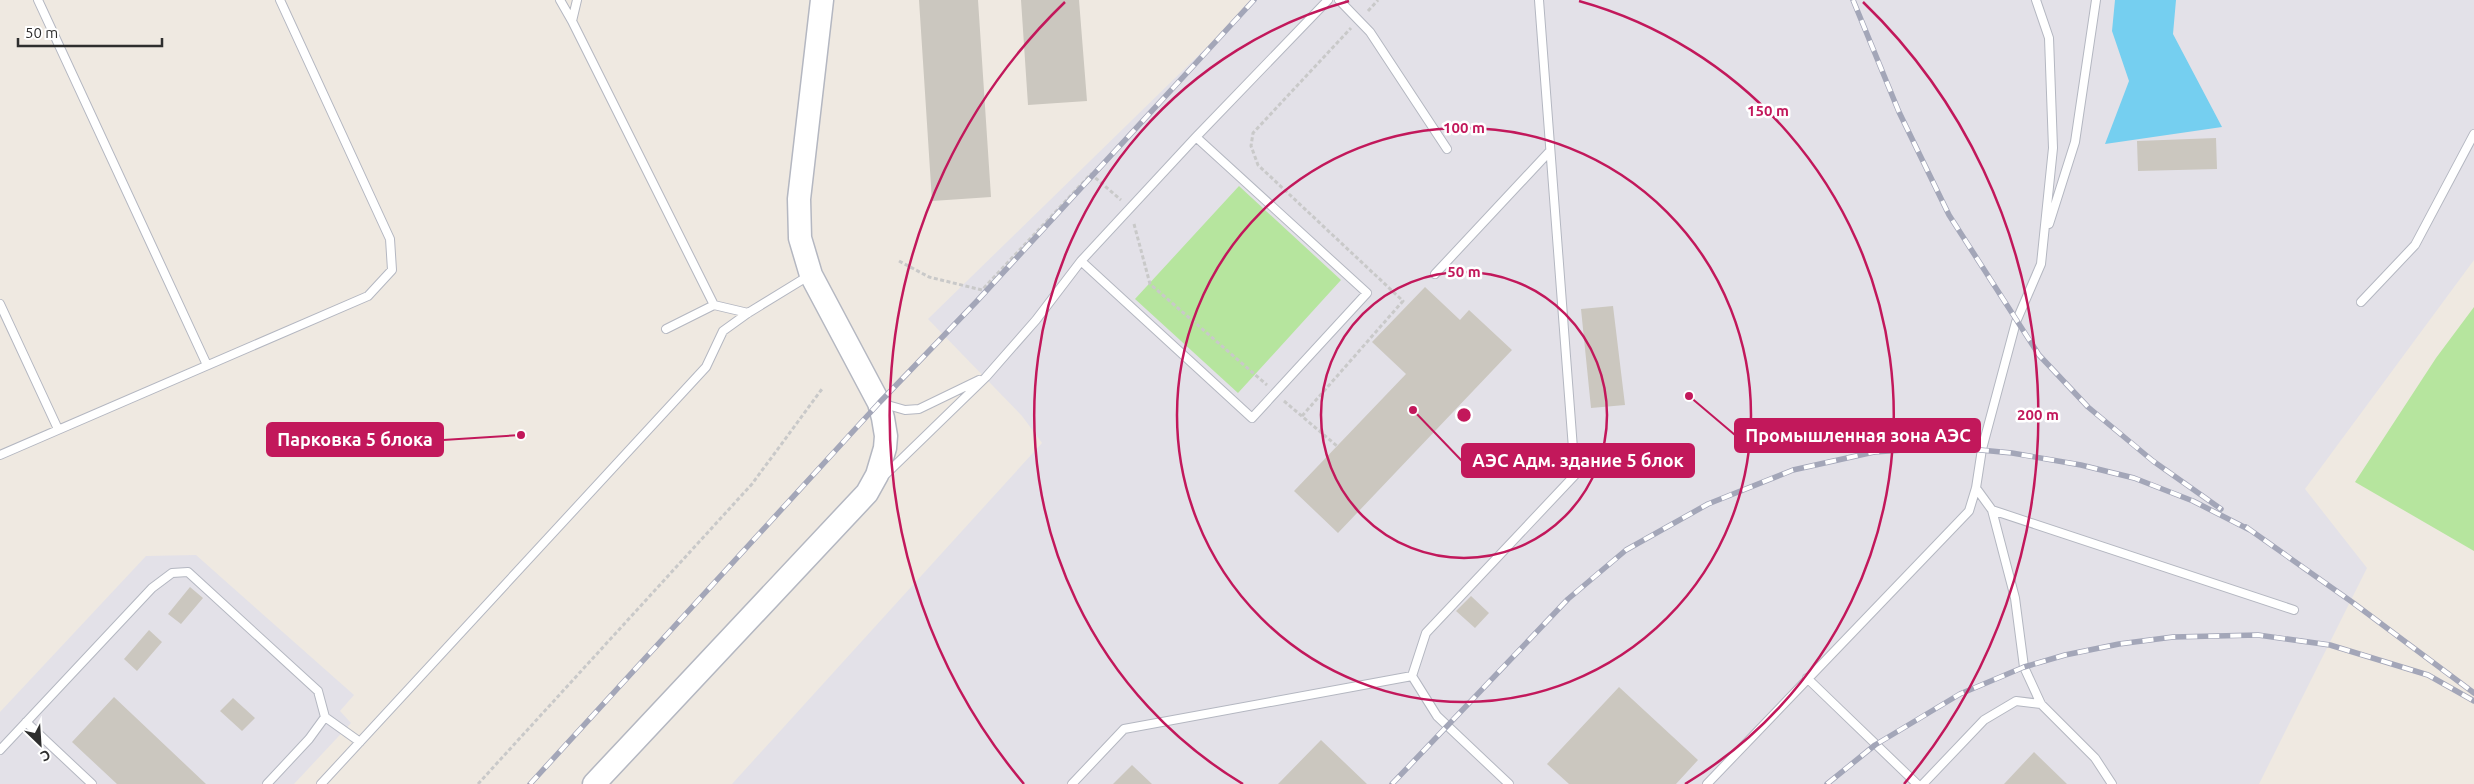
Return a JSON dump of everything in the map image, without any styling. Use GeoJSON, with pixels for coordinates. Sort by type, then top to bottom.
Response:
{"type":"FeatureCollection","features":[{"type":"Feature","properties":{"kind":"main road"},"geometry":{"type":"LineString","coordinates":[[594,784],[868,493],[885,448],[886,436],[879,403],[810,275],[800,238],[799,198],[822,0]]}},
{"type":"Feature","properties":{"kind":"lane"},"geometry":{"type":"LineString","coordinates":[[38,0],[207,365]]}},
{"type":"Feature","properties":{"kind":"lane"},"geometry":{"type":"LineString","coordinates":[[0,455],[368,296],[392,270],[390,239],[280,0]]}},
{"type":"Feature","properties":{"kind":"lane"},"geometry":{"type":"LineString","coordinates":[[560,0],[714,305]]}},
{"type":"Feature","properties":{"kind":"lane"},"geometry":{"type":"LineString","coordinates":[[572,22],[577,0]]}},
{"type":"Feature","properties":{"kind":"lane"},"geometry":{"type":"LineString","coordinates":[[868,493],[986,377],[1036,320],[1081,261],[1196,137],[1328,0]]}},
{"type":"Feature","properties":{"kind":"lane"},"geometry":{"type":"LineString","coordinates":[[1339,0],[1370,32],[1446,149]]}},
{"type":"Feature","properties":{"kind":"lane"},"geometry":{"type":"LineString","coordinates":[[1412,676],[1426,633],[1575,475],[1539,0]]}},
{"type":"Feature","properties":{"kind":"lane"},"geometry":{"type":"LineString","coordinates":[[1707,784],[1969,511],[1976,488],[1982,449],[2016,322],[2041,264],[2053,148],[2049,38],[2036,0]]}},
{"type":"Feature","properties":{"kind":"lane"},"geometry":{"type":"LineString","coordinates":[[2044,240],[2076,142],[2096,0]]}},
{"type":"Feature","properties":{"kind":"lane"},"geometry":{"type":"LineString","coordinates":[[2361,302],[2415,245],[2474,134]]}},
{"type":"Feature","properties":{"kind":"lane"},"geometry":{"type":"LineString","coordinates":[[1081,261],[1252,418],[1367,293],[1196,137]]}},
{"type":"Feature","properties":{"kind":"lane"},"geometry":{"type":"LineString","coordinates":[[1435,274],[1550,151]]}},
{"type":"Feature","properties":{"kind":"lane"},"geometry":{"type":"LineString","coordinates":[[321,784],[706,367],[723,332],[748,313],[810,275]]}},
{"type":"Feature","properties":{"kind":"lane"},"geometry":{"type":"LineString","coordinates":[[0,304],[58,429]]}},
{"type":"Feature","properties":{"kind":"lane"},"geometry":{"type":"LineString","coordinates":[[666,329],[714,305],[748,313]]}},
{"type":"Feature","properties":{"kind":"lane"},"geometry":{"type":"LineString","coordinates":[[879,403],[905,410],[919,409],[986,377]]}},
{"type":"Feature","properties":{"kind":"lane"},"geometry":{"type":"LineString","coordinates":[[1976,488],[1992,510],[2015,598],[2024,667],[2041,704],[2095,758],[2112,784]]}},
{"type":"Feature","properties":{"kind":"lane"},"geometry":{"type":"LineString","coordinates":[[1992,510],[2294,610]]}},
{"type":"Feature","properties":{"kind":"lane"},"geometry":{"type":"LineString","coordinates":[[0,750],[152,588],[172,573],[188,572],[318,691],[326,717],[345,729],[360,742]]}},
{"type":"Feature","properties":{"kind":"lane"},"geometry":{"type":"LineString","coordinates":[[1072,784],[1124,729],[1412,676]]}},
{"type":"Feature","properties":{"kind":"lane"},"geometry":{"type":"LineString","coordinates":[[1412,676],[1437,716],[1509,784]]}},
{"type":"Feature","properties":{"kind":"lane"},"geometry":{"type":"LineString","coordinates":[[1807,678],[1917,784]]}},
{"type":"Feature","properties":{"kind":"lane"},"geometry":{"type":"LineString","coordinates":[[1923,784],[1984,720],[2016,701],[2041,704]]}},
{"type":"Feature","properties":{"kind":"lane"},"geometry":{"type":"LineString","coordinates":[[268,784],[309,739],[326,717]]}},
{"type":"Feature","properties":{"kind":"lane"},"geometry":{"type":"LineString","coordinates":[[26,722],[92,784]]}},
{"type":"Feature","properties":{"kind":"path"},"geometry":{"type":"LineString","coordinates":[[1302,416],[1403,301],[1258,165],[1251,146],[1253,133],[1378,0]]}},
{"type":"Feature","properties":{"kind":"path"},"geometry":{"type":"LineString","coordinates":[[899,260],[929,277],[982,290],[1091,174]]}},
{"type":"Feature","properties":{"kind":"path"},"geometry":{"type":"LineString","coordinates":[[1150,284],[1337,446]]}},
{"type":"Feature","properties":{"kind":"path"},"geometry":{"type":"LineString","coordinates":[[478,784],[752,484],[822,388]]}},
{"type":"Feature","properties":{"kind":"shaded area"},"geometry":{"type":"Polygon","coordinates":[[[1255,0],[2474,0],[2474,260],[2305,489],[2367,568],[2259,784],[732,784],[1042,443],[1022,416],[928,319],[1255,0]]]}},
{"type":"Feature","properties":{"kind":"shaded area"},"geometry":{"type":"Polygon","coordinates":[[[196,555],[354,695],[340,711],[351,723],[294,784],[0,784],[0,712],[146,556],[196,555]]]}},
{"type":"Feature","properties":{"kind":"green space"},"geometry":{"type":"Polygon","coordinates":[[[1239,186],[1341,280],[1238,393],[1135,299],[1239,186]]]}},
{"type":"Feature","properties":{"kind":"green space"},"geometry":{"type":"Polygon","coordinates":[[[2474,307],[2474,551],[2355,482],[2436,358],[2474,307]]]}},
{"type":"Feature","properties":{"kind":"water"},"geometry":{"type":"Polygon","coordinates":[[[2115,0],[2176,0],[2173,34],[2222,127],[2105,144],[2129,81],[2112,31],[2115,0]]]}},
{"type":"Feature","properties":{"kind":"building"},"geometry":{"type":"Polygon","coordinates":[[[919,0],[978,0],[991,197],[932,201],[919,0]]]}},
{"type":"Feature","properties":{"kind":"building"},"geometry":{"type":"Polygon","coordinates":[[[1021,0],[1079,0],[1087,101],[1028,105],[1021,0]]]}},
{"type":"Feature","properties":{"kind":"building"},"geometry":{"type":"Polygon","coordinates":[[[2216,138],[2217,169],[2138,171],[2137,141],[2216,138]]]}},
{"type":"Feature","properties":{"kind":"building"},"geometry":{"type":"Polygon","coordinates":[[[1425,287],[1460,320],[1469,310],[1512,350],[1338,533],[1294,491],[1406,374],[1372,342],[1425,287]]]}},
{"type":"Feature","properties":{"kind":"building"},"geometry":{"type":"Polygon","coordinates":[[[1613,306],[1625,405],[1591,408],[1581,309],[1613,306]]]}},
{"type":"Feature","properties":{"kind":"building"},"geometry":{"type":"Polygon","coordinates":[[[190,587],[203,598],[181,624],[168,614],[190,587]]]}},
{"type":"Feature","properties":{"kind":"building"},"geometry":{"type":"Polygon","coordinates":[[[1471,596],[1489,613],[1475,628],[1456,611],[1471,596]]]}},
{"type":"Feature","properties":{"kind":"building"},"geometry":{"type":"Polygon","coordinates":[[[149,630],[162,642],[137,671],[124,659],[149,630]]]}},
{"type":"Feature","properties":{"kind":"building"},"geometry":{"type":"Polygon","coordinates":[[[1619,687],[1698,760],[1676,784],[1569,784],[1547,764],[1619,687]]]}},
{"type":"Feature","properties":{"kind":"building"},"geometry":{"type":"Polygon","coordinates":[[[114,697],[206,784],[117,784],[72,742],[114,697]]]}},
{"type":"Feature","properties":{"kind":"building"},"geometry":{"type":"Polygon","coordinates":[[[233,698],[255,718],[242,731],[220,711],[233,698]]]}},
{"type":"Feature","properties":{"kind":"building"},"geometry":{"type":"Polygon","coordinates":[[[1321,740],[1367,784],[1278,784],[1321,740]]]}},
{"type":"Feature","properties":{"kind":"building"},"geometry":{"type":"Polygon","coordinates":[[[2034,752],[2067,784],[2004,784],[2034,752]]]}},
{"type":"Feature","properties":{"kind":"building"},"geometry":{"type":"Polygon","coordinates":[[[1132,765],[1152,784],[1113,784],[1132,765]]]}},
{"type":"Feature","properties":{"kind":"railway"},"geometry":{"type":"LineString","coordinates":[[530,784],[879,403],[977,301],[1254,0]]}},
{"type":"Feature","properties":{"kind":"railway"},"geometry":{"type":"LineString","coordinates":[[1853,0],[1899,112],[1949,215],[2039,355],[2088,407],[2153,461],[2221,509]]}},
{"type":"Feature","properties":{"kind":"railway"},"geometry":{"type":"LineString","coordinates":[[1392,784],[1568,599],[1626,550],[1708,504],[1793,470],[1874,452],[1949,447],[2012,453],[2081,465],[2134,478],[2193,501],[2250,530]]}},
{"type":"Feature","properties":{"kind":"railway"},"geometry":{"type":"LineString","coordinates":[[2246,527],[2352,602],[2474,693]]}},
{"type":"Feature","properties":{"kind":"railway"},"geometry":{"type":"LineString","coordinates":[[1827,784],[1875,745],[1960,694],[2024,667],[2065,655],[2119,644],[2173,637],[2258,635],[2330,645],[2428,675],[2474,701]]}},
{"type":"Feature","properties":{"kind":"place","name":"Промышленная зона АЭС"},"geometry":{"type":"Point","coordinates":[1689,396]}},
{"type":"Feature","properties":{"kind":"place","name":"АЭС Адм. здание 5 блок"},"geometry":{"type":"Point","coordinates":[1413,410]}},
{"type":"Feature","properties":{"kind":"place","name":"Парковка 5 блока"},"geometry":{"type":"Point","coordinates":[521,435]}}]}
